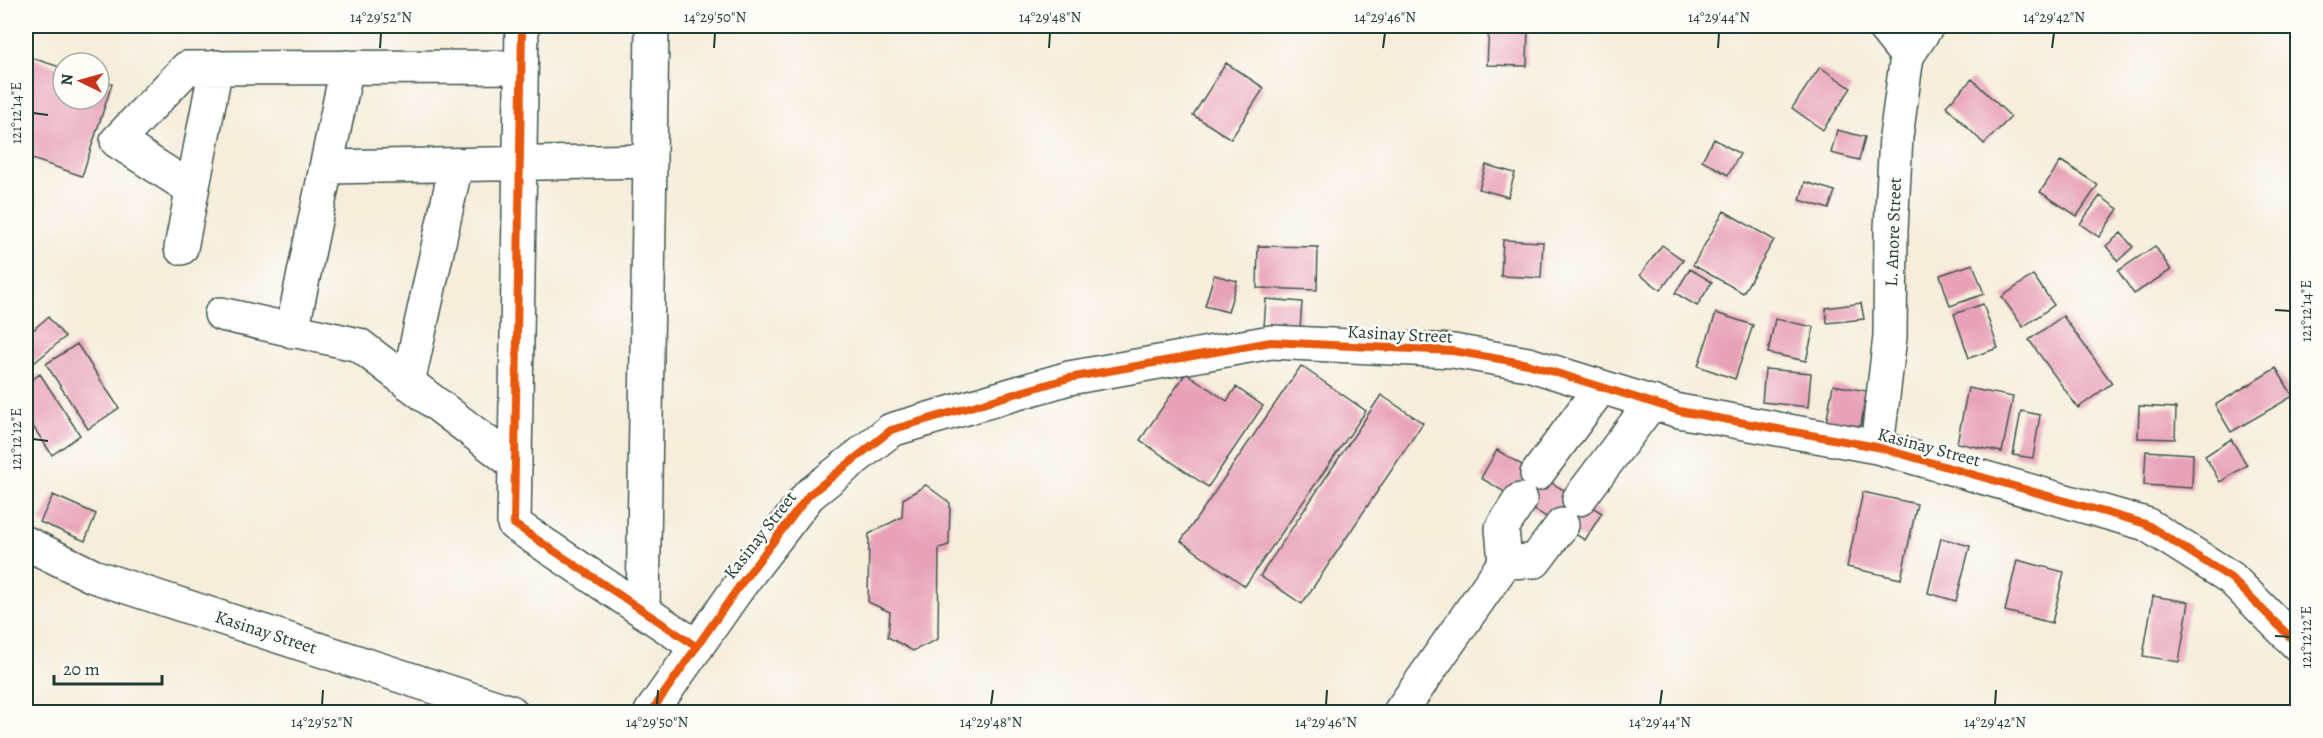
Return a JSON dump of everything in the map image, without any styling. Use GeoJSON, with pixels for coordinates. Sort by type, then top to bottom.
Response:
{"type":"FeatureCollection","features":[{"type":"Feature","properties":{"kind":"street"},"geometry":{"type":"LineString","coordinates":[[522,26],[514,524],[697,647]]}},
{"type":"Feature","properties":{"kind":"street"},"geometry":{"type":"LineString","coordinates":[[643,611],[652,26]]}},
{"type":"Feature","properties":{"kind":"street"},"geometry":{"type":"LineString","coordinates":[[1883,26],[1907,56],[1927,26]]}},
{"type":"Feature","properties":{"kind":"street","name":"L. Anore Street"},"geometry":{"type":"LineString","coordinates":[[1877,447],[1890,338],[1896,137],[1907,56]]}},
{"type":"Feature","properties":{"kind":"street"},"geometry":{"type":"LineString","coordinates":[[181,248],[216,67]]}},
{"type":"Feature","properties":{"kind":"street"},"geometry":{"type":"LineString","coordinates":[[292,331],[347,67]]}},
{"type":"Feature","properties":{"kind":"street"},"geometry":{"type":"LineString","coordinates":[[192,189],[117,141],[187,68],[521,67]]}},
{"type":"Feature","properties":{"kind":"street"},"geometry":{"type":"LineString","coordinates":[[326,167],[650,161]]}},
{"type":"Feature","properties":{"kind":"street"},"geometry":{"type":"LineString","coordinates":[[408,383],[456,165]]}},
{"type":"Feature","properties":{"kind":"street"},"geometry":{"type":"LineString","coordinates":[[221,314],[360,345],[515,464]]}},
{"type":"Feature","properties":{"kind":"street","name":"Kasinay Street"},"geometry":{"type":"LineString","coordinates":[[653,712],[740,585],[809,495],[891,430],[1069,378],[1271,342],[1453,351],[1528,364],[1679,411],[1877,447],[2146,524],[2231,579],[2298,645]]}},
{"type":"Feature","properties":{"kind":"street"},"geometry":{"type":"LineString","coordinates":[[1400,712],[1505,562],[1502,528],[1528,487],[1601,387]]}},
{"type":"Feature","properties":{"kind":"street"},"geometry":{"type":"LineString","coordinates":[[1505,562],[1535,561],[1652,402]]}},
{"type":"Feature","properties":{"kind":"street","name":"Kasinay Street"},"geometry":{"type":"LineString","coordinates":[[26,543],[93,576],[511,712]]}},
{"type":"Feature","properties":{"kind":"building"},"geometry":{"type":"Polygon","coordinates":[[[1489,26],[1528,26],[1527,66],[1487,65],[1489,26]]]}},
{"type":"Feature","properties":{"kind":"building"},"geometry":{"type":"Polygon","coordinates":[[[26,56],[51,64],[51,111],[103,111],[82,176],[26,157],[26,56]]]}},
{"type":"Feature","properties":{"kind":"building"},"geometry":{"type":"Polygon","coordinates":[[[1226,63],[1264,88],[1231,139],[1193,115],[1226,63]]]}},
{"type":"Feature","properties":{"kind":"building"},"geometry":{"type":"Polygon","coordinates":[[[1820,67],[1851,88],[1823,130],[1792,108],[1820,67]]]}},
{"type":"Feature","properties":{"kind":"building"},"geometry":{"type":"Polygon","coordinates":[[[1972,79],[2011,117],[1984,144],[1946,106],[1972,79]]]}},
{"type":"Feature","properties":{"kind":"building"},"geometry":{"type":"Polygon","coordinates":[[[1837,130],[1865,137],[1859,160],[1831,153],[1837,130]]]}},
{"type":"Feature","properties":{"kind":"building"},"geometry":{"type":"Polygon","coordinates":[[[1714,139],[1740,154],[1728,175],[1702,160],[1714,139]]]}},
{"type":"Feature","properties":{"kind":"building"},"geometry":{"type":"Polygon","coordinates":[[[2061,161],[2098,185],[2077,216],[2040,192],[2061,161]]]}},
{"type":"Feature","properties":{"kind":"building"},"geometry":{"type":"Polygon","coordinates":[[[1486,165],[1515,173],[1508,197],[1479,189],[1486,165]]]}},
{"type":"Feature","properties":{"kind":"building"},"geometry":{"type":"Polygon","coordinates":[[[1805,182],[1835,191],[1829,209],[1800,200],[1805,182]]]}},
{"type":"Feature","properties":{"kind":"building"},"geometry":{"type":"Polygon","coordinates":[[[2100,196],[2118,209],[2099,237],[2080,224],[2100,196]]]}},
{"type":"Feature","properties":{"kind":"building"},"geometry":{"type":"Polygon","coordinates":[[[1724,211],[1774,240],[1743,293],[1693,265],[1724,211]]]}},
{"type":"Feature","properties":{"kind":"building"},"geometry":{"type":"Polygon","coordinates":[[[2121,233],[2133,247],[2118,261],[2106,246],[2121,233]]]}},
{"type":"Feature","properties":{"kind":"building"},"geometry":{"type":"Polygon","coordinates":[[[1503,240],[1543,242],[1541,278],[1501,276],[1503,240]]]}},
{"type":"Feature","properties":{"kind":"building"},"geometry":{"type":"Polygon","coordinates":[[[1662,245],[1683,260],[1661,290],[1640,275],[1662,245]]]}},
{"type":"Feature","properties":{"kind":"building"},"geometry":{"type":"Polygon","coordinates":[[[1258,246],[1318,247],[1317,290],[1257,288],[1258,246]]]}},
{"type":"Feature","properties":{"kind":"building"},"geometry":{"type":"Polygon","coordinates":[[[2155,246],[2171,270],[2134,294],[2118,271],[2155,246]]]}},
{"type":"Feature","properties":{"kind":"building"},"geometry":{"type":"Polygon","coordinates":[[[1973,264],[1984,294],[1950,306],[1940,275],[1973,264]]]}},
{"type":"Feature","properties":{"kind":"building"},"geometry":{"type":"Polygon","coordinates":[[[1690,269],[1712,282],[1697,306],[1675,293],[1690,269]]]}},
{"type":"Feature","properties":{"kind":"building"},"geometry":{"type":"Polygon","coordinates":[[[1214,275],[1237,281],[1228,312],[1205,306],[1214,275]]]}},
{"type":"Feature","properties":{"kind":"building"},"geometry":{"type":"Polygon","coordinates":[[[2033,275],[2054,305],[2023,327],[2002,297],[2033,275]]]}},
{"type":"Feature","properties":{"kind":"building"},"geometry":{"type":"Polygon","coordinates":[[[1266,299],[1302,302],[1300,329],[1264,327],[1266,299]]]}},
{"type":"Feature","properties":{"kind":"building"},"geometry":{"type":"Polygon","coordinates":[[[1861,303],[1864,319],[1827,323],[1826,308],[1861,303]]]}},
{"type":"Feature","properties":{"kind":"building"},"geometry":{"type":"Polygon","coordinates":[[[1983,304],[1998,348],[1969,358],[1954,314],[1983,304]]]}},
{"type":"Feature","properties":{"kind":"building"},"geometry":{"type":"Polygon","coordinates":[[[1716,313],[1753,325],[1735,379],[1698,366],[1716,313]]]}},
{"type":"Feature","properties":{"kind":"building"},"geometry":{"type":"Polygon","coordinates":[[[2063,316],[2112,383],[2078,408],[2029,340],[2063,316]]]}},
{"type":"Feature","properties":{"kind":"building"},"geometry":{"type":"Polygon","coordinates":[[[48,317],[65,337],[27,369],[26,336],[48,317]]]}},
{"type":"Feature","properties":{"kind":"building"},"geometry":{"type":"Polygon","coordinates":[[[1775,319],[1814,327],[1806,361],[1768,353],[1775,319]]]}},
{"type":"Feature","properties":{"kind":"building"},"geometry":{"type":"Polygon","coordinates":[[[77,344],[119,408],[88,429],[46,364],[77,344]]]}},
{"type":"Feature","properties":{"kind":"building"},"geometry":{"type":"Polygon","coordinates":[[[1301,366],[1366,411],[1245,586],[1181,541],[1301,366]]]}},
{"type":"Feature","properties":{"kind":"building"},"geometry":{"type":"Polygon","coordinates":[[[2276,368],[2293,396],[2231,432],[2215,405],[2276,368]]]}},
{"type":"Feature","properties":{"kind":"building"},"geometry":{"type":"Polygon","coordinates":[[[1765,369],[1811,373],[1808,407],[1762,402],[1765,369]]]}},
{"type":"Feature","properties":{"kind":"building"},"geometry":{"type":"Polygon","coordinates":[[[1186,373],[1227,401],[1236,387],[1263,406],[1208,487],[1140,440],[1186,373]]]}},
{"type":"Feature","properties":{"kind":"building"},"geometry":{"type":"Polygon","coordinates":[[[40,374],[80,435],[52,455],[26,416],[26,384],[40,374]]]}},
{"type":"Feature","properties":{"kind":"building"},"geometry":{"type":"Polygon","coordinates":[[[1833,385],[1867,391],[1860,430],[1826,424],[1833,385]]]}},
{"type":"Feature","properties":{"kind":"building"},"geometry":{"type":"Polygon","coordinates":[[[1968,388],[2013,397],[2002,452],[1957,443],[1968,388]]]}},
{"type":"Feature","properties":{"kind":"building"},"geometry":{"type":"Polygon","coordinates":[[[1381,395],[1423,423],[1302,604],[1260,576],[1381,395]]]}},
{"type":"Feature","properties":{"kind":"building"},"geometry":{"type":"Polygon","coordinates":[[[2139,406],[2176,408],[2175,439],[2138,438],[2139,406]]]}},
{"type":"Feature","properties":{"kind":"building"},"geometry":{"type":"Polygon","coordinates":[[[2021,411],[2040,415],[2033,458],[2013,455],[2021,411]]]}},
{"type":"Feature","properties":{"kind":"building"},"geometry":{"type":"Polygon","coordinates":[[[2231,439],[2247,465],[2220,482],[2205,456],[2231,439]]]}},
{"type":"Feature","properties":{"kind":"building"},"geometry":{"type":"Polygon","coordinates":[[[1497,450],[1602,513],[1585,540],[1481,478],[1497,450]]]}},
{"type":"Feature","properties":{"kind":"building"},"geometry":{"type":"Polygon","coordinates":[[[2146,451],[2193,454],[2192,488],[2144,485],[2146,451]]]}},
{"type":"Feature","properties":{"kind":"building"},"geometry":{"type":"Polygon","coordinates":[[[926,485],[950,503],[949,545],[939,548],[938,639],[913,651],[888,637],[890,612],[868,602],[869,534],[902,517],[903,499],[926,485]]]}},
{"type":"Feature","properties":{"kind":"building"},"geometry":{"type":"Polygon","coordinates":[[[1863,492],[1917,504],[1901,579],[1847,567],[1863,492]]]}},
{"type":"Feature","properties":{"kind":"building"},"geometry":{"type":"Polygon","coordinates":[[[53,495],[96,514],[85,541],[40,522],[53,495]]]}},
{"type":"Feature","properties":{"kind":"building"},"geometry":{"type":"Polygon","coordinates":[[[1941,538],[1970,546],[1956,601],[1928,593],[1941,538]]]}},
{"type":"Feature","properties":{"kind":"building"},"geometry":{"type":"Polygon","coordinates":[[[2017,560],[2064,572],[2052,623],[2005,611],[2017,560]]]}},
{"type":"Feature","properties":{"kind":"building"},"geometry":{"type":"Polygon","coordinates":[[[2153,596],[2189,602],[2179,662],[2143,656],[2153,596]]]}},
{"type":"Feature","properties":{"kind":"cycle path"},"geometry":{"type":"LineString","coordinates":[[522,26],[514,524],[697,647]]}},
{"type":"Feature","properties":{"kind":"cycle path"},"geometry":{"type":"LineString","coordinates":[[651,712],[740,585],[809,495],[891,430],[1069,378],[1271,342],[1453,351],[1528,364],[1679,411],[1877,447],[2146,524],[2231,578],[2298,645]]}}]}
